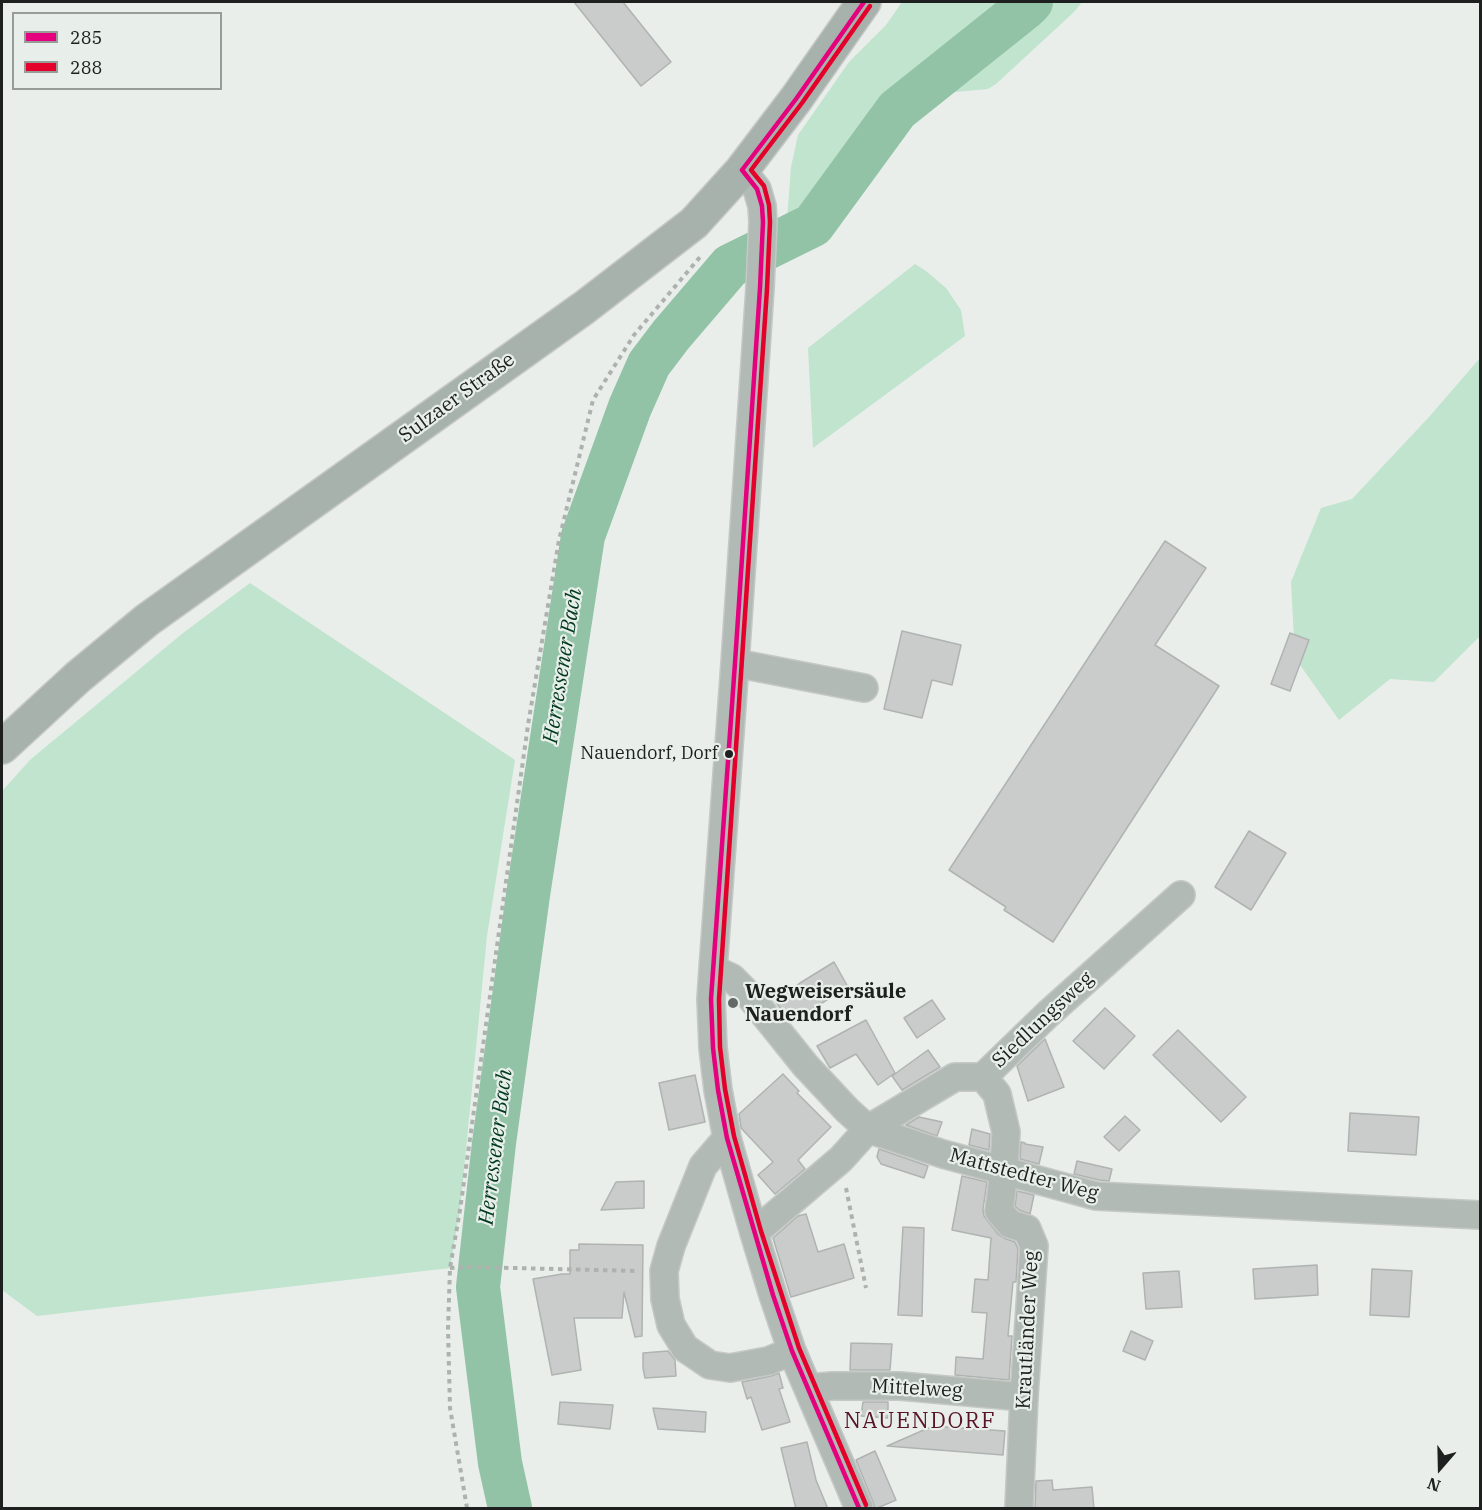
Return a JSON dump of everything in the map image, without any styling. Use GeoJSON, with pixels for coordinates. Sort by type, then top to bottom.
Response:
{"type":"FeatureCollection","features":[{"type":"Feature","properties":{"kind":"main road","name":"Sulzaer Straße"},"geometry":{"type":"LineString","coordinates":[[2,747],[78,677],[147,620],[585,307],[694,223],[742,170],[796,99],[864,2]]}},
{"type":"Feature","properties":{"kind":"street"},"geometry":{"type":"LineString","coordinates":[[742,170],[757,189],[762,206],[763,222],[735,663],[712,969],[713,1048],[727,1138],[754,1233],[792,1351],[859,1509]]}},
{"type":"Feature","properties":{"kind":"street"},"geometry":{"type":"LineString","coordinates":[[735,663],[864,688]]}},
{"type":"Feature","properties":{"kind":"street","name":"Siedlungsweg"},"geometry":{"type":"LineString","coordinates":[[754,1233],[841,1159],[868,1129],[955,1077],[982,1077],[1048,1014],[1181,895]]}},
{"type":"Feature","properties":{"kind":"street","name":"Mattstedter Weg"},"geometry":{"type":"LineString","coordinates":[[712,969],[732,978],[748,994],[805,1065],[868,1129],[943,1154],[1096,1196],[1480,1215]]}},
{"type":"Feature","properties":{"kind":"street"},"geometry":{"type":"LineString","coordinates":[[982,1077],[997,1094],[1006,1132],[1004,1171]]}},
{"type":"Feature","properties":{"kind":"street"},"geometry":{"type":"LineString","coordinates":[[727,1138],[703,1166],[671,1246],[664,1271],[665,1299],[671,1325],[686,1348],[710,1365],[730,1368],[751,1365],[792,1351]]}},
{"type":"Feature","properties":{"kind":"street","name":"Krautländer Weg"},"geometry":{"type":"LineString","coordinates":[[1004,1171],[999,1211],[1010,1224],[1027,1229],[1034,1246],[1019,1509]]}},
{"type":"Feature","properties":{"kind":"street","name":"Mittelweg"},"geometry":{"type":"LineString","coordinates":[[809,1388],[900,1386],[1024,1397]]}},
{"type":"Feature","properties":{"kind":"path"},"geometry":{"type":"LineString","coordinates":[[467,1509],[450,1408],[448,1329],[450,1268],[528,725],[559,540],[593,400],[634,335],[705,251]]}},
{"type":"Feature","properties":{"kind":"path"},"geometry":{"type":"LineString","coordinates":[[841,1159],[866,1288]]}},
{"type":"Feature","properties":{"kind":"path"},"geometry":{"type":"LineString","coordinates":[[450,1268],[664,1271]]}},
{"type":"Feature","properties":{"kind":"green space"},"geometry":{"type":"Polygon","coordinates":[[[902,2],[1082,2],[1074,12],[988,89],[900,97],[787,220],[791,167],[798,135],[849,62],[886,25],[902,2]]]}},
{"type":"Feature","properties":{"kind":"green space"},"geometry":{"type":"Polygon","coordinates":[[[915,264],[946,288],[961,310],[965,336],[813,448],[808,348],[915,264]]]}},
{"type":"Feature","properties":{"kind":"green space"},"geometry":{"type":"Polygon","coordinates":[[[1480,358],[1480,636],[1434,682],[1390,679],[1339,720],[1295,658],[1291,582],[1321,508],[1352,499],[1429,417],[1480,358]]]}},
{"type":"Feature","properties":{"kind":"green space"},"geometry":{"type":"Polygon","coordinates":[[[250,583],[515,760],[487,936],[460,1210],[450,1268],[37,1316],[2,1290],[2,791],[31,759],[183,633],[250,583]]]}},
{"type":"Feature","properties":{"kind":"building"},"geometry":{"type":"Polygon","coordinates":[[[574,2],[623,2],[671,62],[641,86],[574,2]]]}},
{"type":"Feature","properties":{"kind":"building"},"geometry":{"type":"Polygon","coordinates":[[[1165,541],[1206,568],[1155,645],[1219,686],[1053,942],[1004,910],[1006,907],[949,870],[1165,541]]]}},
{"type":"Feature","properties":{"kind":"building"},"geometry":{"type":"Polygon","coordinates":[[[902,631],[961,645],[952,685],[932,680],[922,718],[884,709],[902,631]]]}},
{"type":"Feature","properties":{"kind":"building"},"geometry":{"type":"Polygon","coordinates":[[[1290,633],[1309,640],[1290,691],[1271,684],[1290,633]]]}},
{"type":"Feature","properties":{"kind":"building"},"geometry":{"type":"Polygon","coordinates":[[[1249,831],[1286,853],[1251,910],[1215,887],[1249,831]]]}},
{"type":"Feature","properties":{"kind":"building"},"geometry":{"type":"Polygon","coordinates":[[[834,962],[848,987],[791,1022],[775,1001],[834,962]]]}},
{"type":"Feature","properties":{"kind":"building"},"geometry":{"type":"Polygon","coordinates":[[[932,1000],[945,1019],[917,1038],[904,1018],[932,1000]]]}},
{"type":"Feature","properties":{"kind":"building"},"geometry":{"type":"Polygon","coordinates":[[[1105,1008],[1135,1036],[1104,1069],[1073,1041],[1105,1008]]]}},
{"type":"Feature","properties":{"kind":"building"},"geometry":{"type":"Polygon","coordinates":[[[866,1020],[895,1073],[878,1085],[856,1054],[830,1068],[817,1046],[866,1020]]]}},
{"type":"Feature","properties":{"kind":"building"},"geometry":{"type":"Polygon","coordinates":[[[1178,1030],[1246,1097],[1221,1122],[1153,1055],[1178,1030]]]}},
{"type":"Feature","properties":{"kind":"building"},"geometry":{"type":"Polygon","coordinates":[[[1045,1039],[1064,1087],[1028,1101],[1017,1066],[1045,1039]]]}},
{"type":"Feature","properties":{"kind":"building"},"geometry":{"type":"Polygon","coordinates":[[[928,1050],[940,1067],[902,1090],[892,1076],[928,1050]]]}},
{"type":"Feature","properties":{"kind":"building"},"geometry":{"type":"Polygon","coordinates":[[[783,1074],[799,1091],[797,1093],[831,1127],[798,1160],[805,1169],[775,1194],[758,1175],[773,1162],[741,1128],[739,1114],[783,1074]]]}},
{"type":"Feature","properties":{"kind":"building"},"geometry":{"type":"Polygon","coordinates":[[[695,1075],[705,1122],[669,1130],[659,1083],[695,1075]]]}},
{"type":"Feature","properties":{"kind":"building"},"geometry":{"type":"Polygon","coordinates":[[[1350,1113],[1419,1117],[1416,1155],[1348,1151],[1350,1113]]]}},
{"type":"Feature","properties":{"kind":"building"},"geometry":{"type":"Polygon","coordinates":[[[1125,1116],[1140,1130],[1119,1151],[1104,1137],[1125,1116]]]}},
{"type":"Feature","properties":{"kind":"building"},"geometry":{"type":"Polygon","coordinates":[[[919,1117],[942,1122],[937,1136],[906,1125],[919,1117]]]}},
{"type":"Feature","properties":{"kind":"building"},"geometry":{"type":"Polygon","coordinates":[[[972,1129],[990,1134],[989,1150],[969,1145],[972,1129]]]}},
{"type":"Feature","properties":{"kind":"building"},"geometry":{"type":"Polygon","coordinates":[[[1021,1142],[1043,1147],[1039,1164],[1020,1159],[1021,1142]]]}},
{"type":"Feature","properties":{"kind":"building"},"geometry":{"type":"Polygon","coordinates":[[[879,1149],[928,1166],[924,1178],[881,1164],[877,1157],[879,1149]]]}},
{"type":"Feature","properties":{"kind":"building"},"geometry":{"type":"Polygon","coordinates":[[[1077,1161],[1112,1169],[1109,1181],[1074,1174],[1077,1161]]]}},
{"type":"Feature","properties":{"kind":"building"},"geometry":{"type":"Polygon","coordinates":[[[962,1176],[987,1182],[984,1216],[998,1234],[1015,1242],[1018,1249],[1008,1336],[1012,1336],[1009,1380],[955,1375],[956,1357],[983,1359],[987,1313],[972,1312],[975,1279],[988,1280],[991,1238],[952,1230],[962,1176]]]}},
{"type":"Feature","properties":{"kind":"building"},"geometry":{"type":"Polygon","coordinates":[[[644,1181],[644,1208],[601,1210],[616,1182],[644,1181]]]}},
{"type":"Feature","properties":{"kind":"building"},"geometry":{"type":"Polygon","coordinates":[[[1017,1191],[1034,1195],[1030,1214],[1015,1206],[1017,1191]]]}},
{"type":"Feature","properties":{"kind":"building"},"geometry":{"type":"Polygon","coordinates":[[[806,1214],[818,1252],[844,1244],[854,1278],[791,1297],[773,1238],[798,1216],[806,1214]]]}},
{"type":"Feature","properties":{"kind":"building"},"geometry":{"type":"Polygon","coordinates":[[[903,1227],[924,1228],[922,1316],[898,1315],[903,1227]]]}},
{"type":"Feature","properties":{"kind":"building"},"geometry":{"type":"Polygon","coordinates":[[[579,1244],[643,1245],[642,1336],[635,1337],[624,1292],[622,1318],[574,1318],[581,1370],[552,1375],[533,1279],[570,1274],[570,1250],[579,1250],[579,1244]]]}},
{"type":"Feature","properties":{"kind":"building"},"geometry":{"type":"Polygon","coordinates":[[[1317,1265],[1318,1295],[1255,1299],[1253,1269],[1317,1265]]]}},
{"type":"Feature","properties":{"kind":"building"},"geometry":{"type":"Polygon","coordinates":[[[1372,1269],[1412,1271],[1409,1317],[1370,1315],[1372,1269]]]}},
{"type":"Feature","properties":{"kind":"building"},"geometry":{"type":"Polygon","coordinates":[[[1179,1271],[1182,1307],[1146,1309],[1143,1273],[1179,1271]]]}},
{"type":"Feature","properties":{"kind":"building"},"geometry":{"type":"Polygon","coordinates":[[[1131,1331],[1153,1341],[1145,1360],[1123,1351],[1131,1331]]]}},
{"type":"Feature","properties":{"kind":"building"},"geometry":{"type":"Polygon","coordinates":[[[851,1343],[892,1344],[890,1370],[850,1370],[851,1343]]]}},
{"type":"Feature","properties":{"kind":"building"},"geometry":{"type":"Polygon","coordinates":[[[668,1351],[675,1360],[676,1376],[645,1378],[643,1353],[668,1351]]]}},
{"type":"Feature","properties":{"kind":"building"},"geometry":{"type":"Polygon","coordinates":[[[779,1373],[783,1388],[779,1389],[790,1422],[762,1430],[751,1397],[747,1399],[742,1382],[779,1373]]]}},
{"type":"Feature","properties":{"kind":"building"},"geometry":{"type":"Polygon","coordinates":[[[560,1402],[613,1405],[610,1429],[558,1424],[560,1402]]]}},
{"type":"Feature","properties":{"kind":"building"},"geometry":{"type":"Polygon","coordinates":[[[863,1402],[888,1402],[888,1418],[861,1416],[863,1402]]]}},
{"type":"Feature","properties":{"kind":"building"},"geometry":{"type":"Polygon","coordinates":[[[653,1408],[706,1412],[705,1432],[658,1429],[653,1408]]]}},
{"type":"Feature","properties":{"kind":"building"},"geometry":{"type":"Polygon","coordinates":[[[933,1426],[1005,1431],[1003,1455],[887,1446],[933,1426]]]}},
{"type":"Feature","properties":{"kind":"building"},"geometry":{"type":"Polygon","coordinates":[[[807,1442],[816,1480],[828,1509],[796,1509],[781,1448],[807,1442]]]}},
{"type":"Feature","properties":{"kind":"building"},"geometry":{"type":"Polygon","coordinates":[[[875,1451],[896,1500],[875,1509],[856,1460],[875,1451]]]}},
{"type":"Feature","properties":{"kind":"building"},"geometry":{"type":"Polygon","coordinates":[[[1052,1480],[1053,1490],[1092,1487],[1094,1509],[1035,1509],[1036,1481],[1052,1480]]]}},
{"type":"Feature","properties":{"kind":"waterway","name":"Herressener Bach"},"geometry":{"type":"LineString","coordinates":[[510,1508],[500,1463],[478,1287],[494,1143],[528,895],[583,536],[630,407],[649,364],[671,335],[730,266],[813,225],[897,110],[1031,2]]}},
{"type":"Feature","properties":{"kind":"transit line","name":"285"},"geometry":{"type":"LineString","coordinates":[[742,170],[796,99],[864,2]]}},
{"type":"Feature","properties":{"kind":"transit line","name":"288"},"geometry":{"type":"LineString","coordinates":[[866,1505],[799,1348],[761,1231],[734,1136],[725,1089],[720,1047],[719,999],[770,222],[769,205],[764,186],[751,170],[802,103],[870,6]]}},
{"type":"Feature","properties":{"kind":"transit line","name":"285"},"geometry":{"type":"LineString","coordinates":[[742,170],[757,189],[762,206],[763,222],[711,999],[713,1048],[727,1138],[773,1295],[792,1351],[859,1508]]}},
{"type":"Feature","properties":{"kind":"place","name":"Nauendorf, Dorf"},"geometry":{"type":"Point","coordinates":[729,754]}},
{"type":"Feature","properties":{"kind":"place","name":"Wegweisersäule Nauendorf"},"geometry":{"type":"Point","coordinates":[733,1003]}},
{"type":"Feature","properties":{"kind":"district","name":"NAUENDORF"},"geometry":{"type":"Point","coordinates":[920,1422]}}]}
